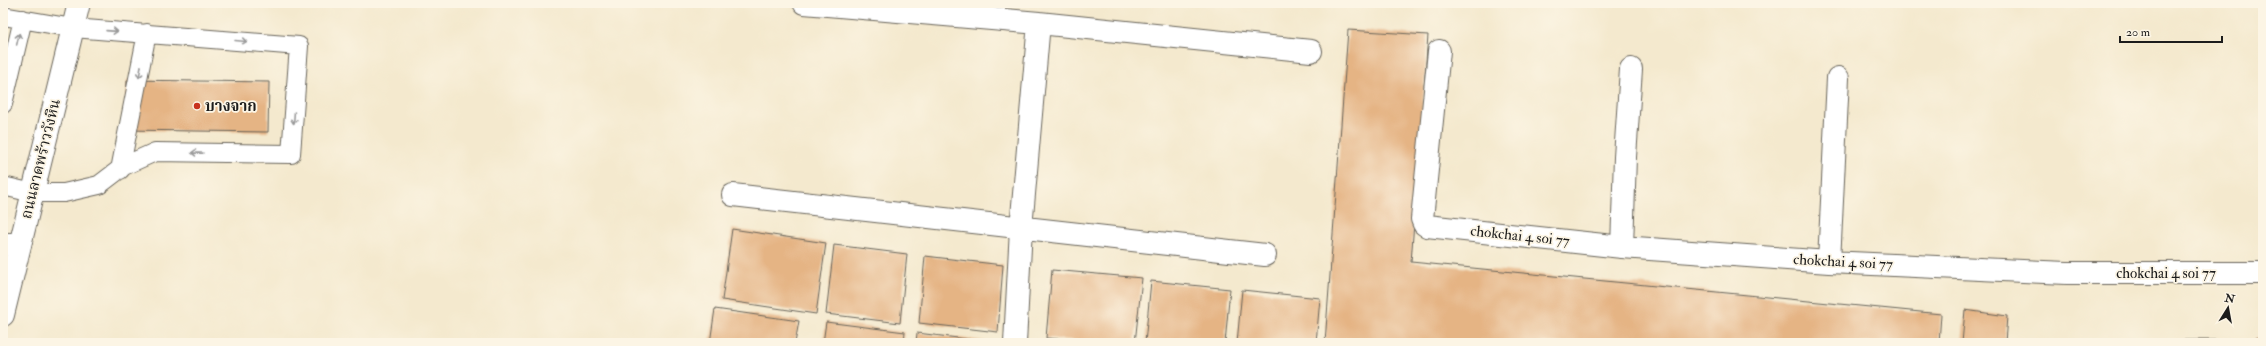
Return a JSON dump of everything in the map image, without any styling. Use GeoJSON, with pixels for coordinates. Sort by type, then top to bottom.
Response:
{"type":"FeatureCollection","features":[{"type":"Feature","properties":{"kind":"street","name":"ถนนลาดพร้าววังหิน"},"geometry":{"type":"LineString","coordinates":[[3,314],[12,244],[33,193],[79,3]]}},
{"type":"Feature","properties":{"kind":"street"},"geometry":{"type":"LineString","coordinates":[[804,3],[1039,23],[1311,51]]}},
{"type":"Feature","properties":{"kind":"street"},"geometry":{"type":"LineString","coordinates":[[1015,343],[1021,228],[1039,23]]}},
{"type":"Feature","properties":{"kind":"street","name":"chokchai 4 soi 77"},"geometry":{"type":"LineString","coordinates":[[1439,51],[1422,219],[1424,224],[1622,247],[1829,262],[2066,273],[2263,273]]}},
{"type":"Feature","properties":{"kind":"street"},"geometry":{"type":"LineString","coordinates":[[1622,247],[1625,157],[1631,69]]}},
{"type":"Feature","properties":{"kind":"street"},"geometry":{"type":"LineString","coordinates":[[1829,262],[1838,78]]}},
{"type":"Feature","properties":{"kind":"street"},"geometry":{"type":"LineString","coordinates":[[733,195],[1265,255]]}},
{"type":"Feature","properties":{"kind":"lane"},"geometry":{"type":"LineString","coordinates":[[3,16],[73,28],[299,46],[291,154],[155,152],[120,170],[99,185],[64,193],[33,193],[3,186]]}},
{"type":"Feature","properties":{"kind":"lane"},"geometry":{"type":"LineString","coordinates":[[3,104],[23,19]]}},
{"type":"Feature","properties":{"kind":"lane"},"geometry":{"type":"LineString","coordinates":[[120,170],[147,33]]}},
{"type":"Feature","properties":{"kind":"building"},"geometry":{"type":"Polygon","coordinates":[[[1348,30],[1428,35],[1411,262],[1941,314],[1939,343],[1325,343],[1348,30]]]}},
{"type":"Feature","properties":{"kind":"building","name":"บางจาก"},"geometry":{"type":"Polygon","coordinates":[[[127,80],[269,82],[268,132],[126,130],[127,80]]]}},
{"type":"Feature","properties":{"kind":"building"},"geometry":{"type":"Polygon","coordinates":[[[732,229],[826,243],[816,314],[722,300],[732,229]]]}},
{"type":"Feature","properties":{"kind":"building"},"geometry":{"type":"Polygon","coordinates":[[[834,245],[907,254],[900,323],[826,314],[834,245]]]}},
{"type":"Feature","properties":{"kind":"building"},"geometry":{"type":"Polygon","coordinates":[[[925,256],[1003,265],[998,332],[919,323],[925,256]]]}},
{"type":"Feature","properties":{"kind":"building"},"geometry":{"type":"Polygon","coordinates":[[[1052,270],[1142,278],[1135,343],[1104,343],[1046,338],[1052,270]]]}},
{"type":"Feature","properties":{"kind":"building"},"geometry":{"type":"Polygon","coordinates":[[[1151,281],[1230,289],[1225,343],[1145,343],[1151,281]]]}},
{"type":"Feature","properties":{"kind":"building"},"geometry":{"type":"Polygon","coordinates":[[[1242,290],[1320,298],[1316,343],[1237,343],[1242,290]]]}},
{"type":"Feature","properties":{"kind":"building"},"geometry":{"type":"Polygon","coordinates":[[[715,309],[799,321],[795,343],[710,343],[715,309]]]}},
{"type":"Feature","properties":{"kind":"building"},"geometry":{"type":"Polygon","coordinates":[[[1965,310],[2007,316],[2005,343],[1962,343],[1965,310]]]}},
{"type":"Feature","properties":{"kind":"building"},"geometry":{"type":"Polygon","coordinates":[[[826,322],[905,332],[904,343],[823,343],[826,322]]]}},
{"type":"Feature","properties":{"kind":"building"},"geometry":{"type":"Polygon","coordinates":[[[917,333],[991,342],[916,343],[917,333]]]}},
{"type":"Feature","properties":{"kind":"building"},"geometry":{"type":"Polygon","coordinates":[[[2263,337],[2263,343],[2255,343],[2255,338],[2263,337]]]}},
{"type":"Feature","properties":{"kind":"building"},"geometry":{"type":"Polygon","coordinates":[[[2184,340],[2242,340],[2242,343],[2184,343],[2184,340]]]}},
{"type":"Feature","properties":{"kind":"place","name":"บางจาก"},"geometry":{"type":"Point","coordinates":[197,106]}}]}
